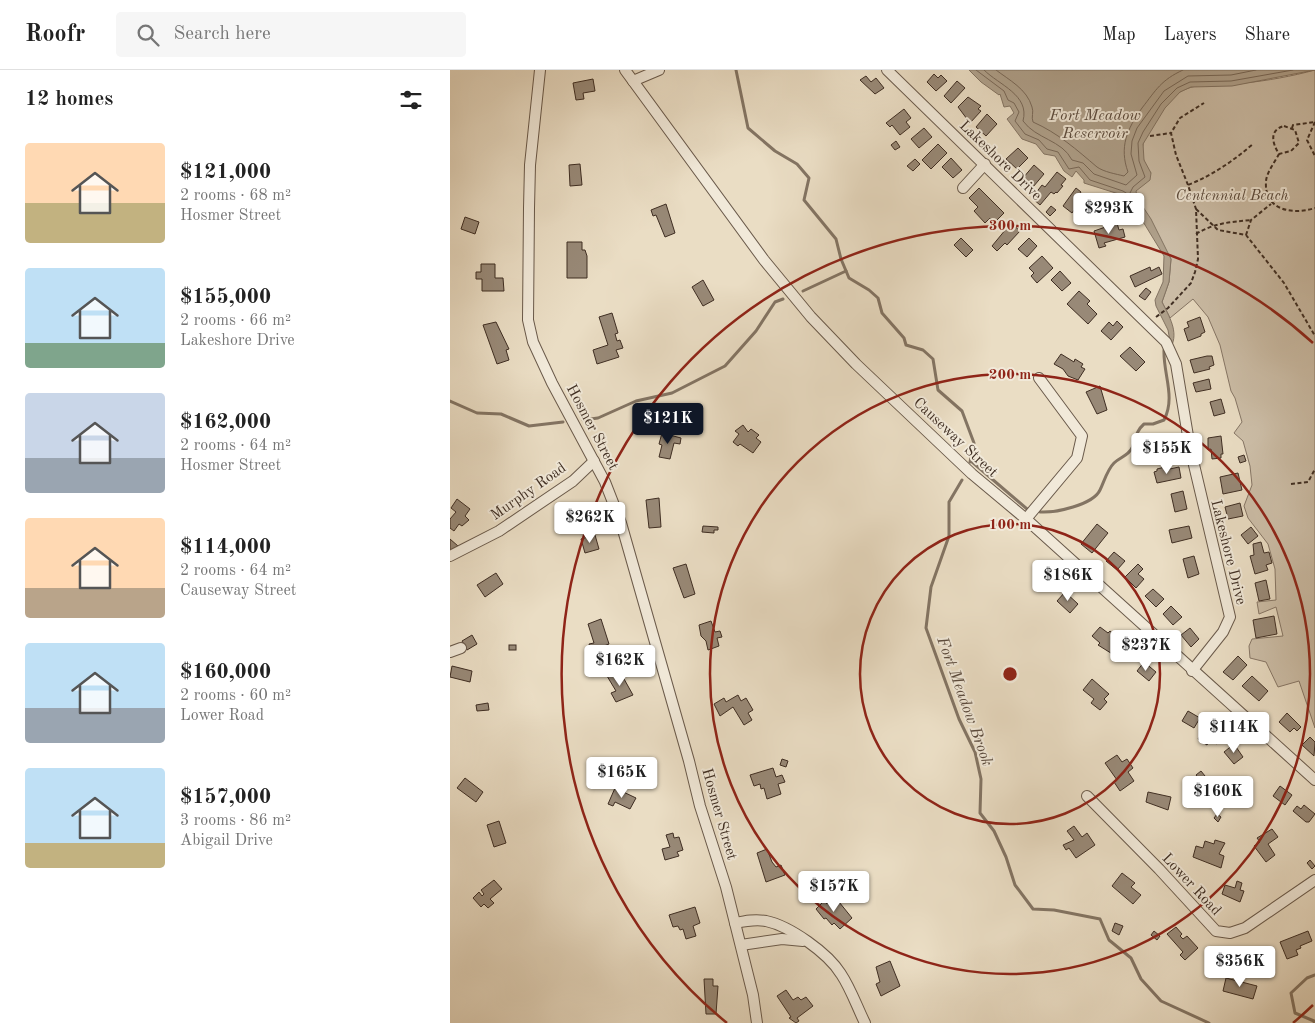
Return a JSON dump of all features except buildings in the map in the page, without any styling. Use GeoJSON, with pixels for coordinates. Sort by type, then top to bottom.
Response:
{"type":"FeatureCollection","features":[{"type":"Feature","properties":{"kind":"street","name":"Hosmer Street"},"geometry":{"type":"LineString","coordinates":[[540,70],[530,165],[528,320],[533,342],[614,502],[621,523],[689,761],[700,806],[735,923],[758,1023]]}},
{"type":"Feature","properties":{"kind":"street","name":"Causeway Street"},"geometry":{"type":"LineString","coordinates":[[625,70],[764,260],[811,317],[856,364],[972,474],[1026,519],[1192,671],[1315,780]]}},
{"type":"Feature","properties":{"kind":"street"},"geometry":{"type":"LineString","coordinates":[[634,81],[660,70]]}},
{"type":"Feature","properties":{"kind":"street","name":"Lakeshore Drive"},"geometry":{"type":"LineString","coordinates":[[887,70],[1148,322],[1166,342],[1176,364],[1190,448],[1230,617],[1223,632],[1192,671]]}},
{"type":"Feature","properties":{"kind":"street"},"geometry":{"type":"LineString","coordinates":[[963,188],[985,164]]}},
{"type":"Feature","properties":{"kind":"street"},"geometry":{"type":"LineString","coordinates":[[1026,519],[1077,458],[1082,436],[1039,378]]}},
{"type":"Feature","properties":{"kind":"street","name":"Murphy Road"},"geometry":{"type":"LineString","coordinates":[[450,556],[499,531],[573,481],[594,461]]}},
{"type":"Feature","properties":{"kind":"street"},"geometry":{"type":"LineString","coordinates":[[450,652],[461,648]]}},
{"type":"Feature","properties":{"kind":"street","name":"Lower Road"},"geometry":{"type":"LineString","coordinates":[[1087,796],[1159,869],[1216,931],[1230,933],[1245,928],[1315,880]]}},
{"type":"Feature","properties":{"kind":"street"},"geometry":{"type":"LineString","coordinates":[[735,923],[750,920],[765,921],[780,926],[825,956],[840,972],[865,1023]]}},
{"type":"Feature","properties":{"kind":"street"},"geometry":{"type":"LineString","coordinates":[[741,946],[782,939],[804,941]]}},
{"type":"Feature","properties":{"kind":"path"},"geometry":{"type":"LineString","coordinates":[[1158,315],[1168,308],[1191,283],[1198,259],[1196,209],[1176,155],[1171,133],[1180,118],[1204,103]]}},
{"type":"Feature","properties":{"kind":"path"},"geometry":{"type":"LineString","coordinates":[[1292,128],[1293,125],[1315,122]]}},
{"type":"Feature","properties":{"kind":"path"},"geometry":{"type":"LineString","coordinates":[[1315,122],[1306,140],[1315,156]]}},
{"type":"Feature","properties":{"kind":"path"},"geometry":{"type":"LineString","coordinates":[[1284,126],[1292,128],[1297,134],[1299,143],[1291,151],[1279,154],[1273,143],[1274,131],[1284,126]]}},
{"type":"Feature","properties":{"kind":"path"},"geometry":{"type":"LineString","coordinates":[[1150,136],[1171,133]]}},
{"type":"Feature","properties":{"kind":"path"},"geometry":{"type":"LineString","coordinates":[[1188,185],[1207,178],[1253,144]]}},
{"type":"Feature","properties":{"kind":"path"},"geometry":{"type":"LineString","coordinates":[[1279,154],[1266,182],[1272,203],[1280,209],[1291,211],[1315,208]]}},
{"type":"Feature","properties":{"kind":"path"},"geometry":{"type":"LineString","coordinates":[[1246,235],[1251,220],[1272,203]]}},
{"type":"Feature","properties":{"kind":"path"},"geometry":{"type":"LineString","coordinates":[[1196,209],[1211,225],[1227,233],[1246,235],[1284,283],[1315,336]]}},
{"type":"Feature","properties":{"kind":"path"},"geometry":{"type":"LineString","coordinates":[[1196,234],[1211,225],[1229,221],[1251,220]]}},
{"type":"Feature","properties":{"kind":"path"},"geometry":{"type":"LineString","coordinates":[[1291,484],[1308,482],[1315,469]]}},
{"type":"Feature","properties":{"kind":"green space","name":"Centennial Beach"},"geometry":{"type":"Polygon","coordinates":[[[1315,70],[1315,728],[1299,681],[1278,687],[1266,662],[1250,658],[1249,646],[1252,639],[1283,636],[1276,607],[1259,614],[1257,602],[1276,600],[1275,569],[1268,544],[1248,518],[1244,506],[1252,485],[1250,466],[1243,441],[1234,433],[1242,422],[1231,391],[1220,345],[1208,317],[1193,299],[1170,318],[1162,302],[1169,282],[1171,259],[1142,213],[1134,191],[1151,173],[1147,168],[1142,152],[1146,136],[1166,104],[1175,95],[1195,86],[1261,81],[1315,70]]]}},
{"type":"Feature","properties":{"kind":"water","name":"Fort Meadow Reservoir"},"geometry":{"type":"Polygon","coordinates":[[[969,70],[1315,70],[1232,86],[1191,87],[1180,92],[1165,108],[1143,144],[1144,160],[1151,173],[1150,180],[1136,191],[1137,198],[1151,219],[1171,259],[1169,282],[1162,302],[1174,330],[1171,347],[1168,330],[1155,300],[1163,282],[1164,256],[1131,202],[1125,200],[1122,195],[1084,183],[1084,180],[1076,171],[1072,177],[1064,171],[1055,156],[1044,154],[1036,144],[1022,139],[1007,119],[1014,113],[1010,106],[1004,107],[1000,94],[981,82],[969,70]]]}},
{"type":"Feature","properties":{"kind":"waterway","name":"Fort Meadow Brook"},"geometry":{"type":"LineString","coordinates":[[736,70],[748,128],[775,151],[797,164],[809,178],[804,200],[836,239],[841,259],[849,278],[878,298],[882,313],[904,338],[906,345],[923,350],[933,359],[938,390],[962,411],[974,443],[970,462]]}},
{"type":"Feature","properties":{"kind":"waterway"},"geometry":{"type":"LineString","coordinates":[[803,291],[846,271]]}},
{"type":"Feature","properties":{"kind":"waterway"},"geometry":{"type":"LineString","coordinates":[[583,420],[598,418],[636,401],[672,393],[725,366],[756,331],[775,302],[783,299]]}},
{"type":"Feature","properties":{"kind":"waterway"},"geometry":{"type":"LineString","coordinates":[[1040,512],[1073,507],[1090,500],[1100,490],[1116,461],[1130,451],[1141,427],[1144,424],[1153,424],[1164,420],[1169,403],[1164,350]]}},
{"type":"Feature","properties":{"kind":"waterway"},"geometry":{"type":"LineString","coordinates":[[450,401],[477,413],[501,414],[529,426],[563,422]]}},
{"type":"Feature","properties":{"kind":"waterway"},"geometry":{"type":"LineString","coordinates":[[971,461],[1027,509]]}},
{"type":"Feature","properties":{"kind":"waterway","name":"Fort Meadow Brook"},"geometry":{"type":"LineString","coordinates":[[962,480],[949,502],[949,536],[931,587],[926,628],[959,719],[975,752],[981,779],[980,813],[994,831],[1006,857],[1015,885],[1033,909],[1054,910],[1100,919],[1109,940],[1131,958],[1141,979],[1161,1001],[1209,1023]]}},
{"type":"Feature","properties":{"kind":"waterway","name":"Fort Meadow Brook"},"geometry":{"type":"LineString","coordinates":[[1314,1023],[1314,1021],[1295,1013],[1291,993],[1307,978],[1315,975]]}}]}
